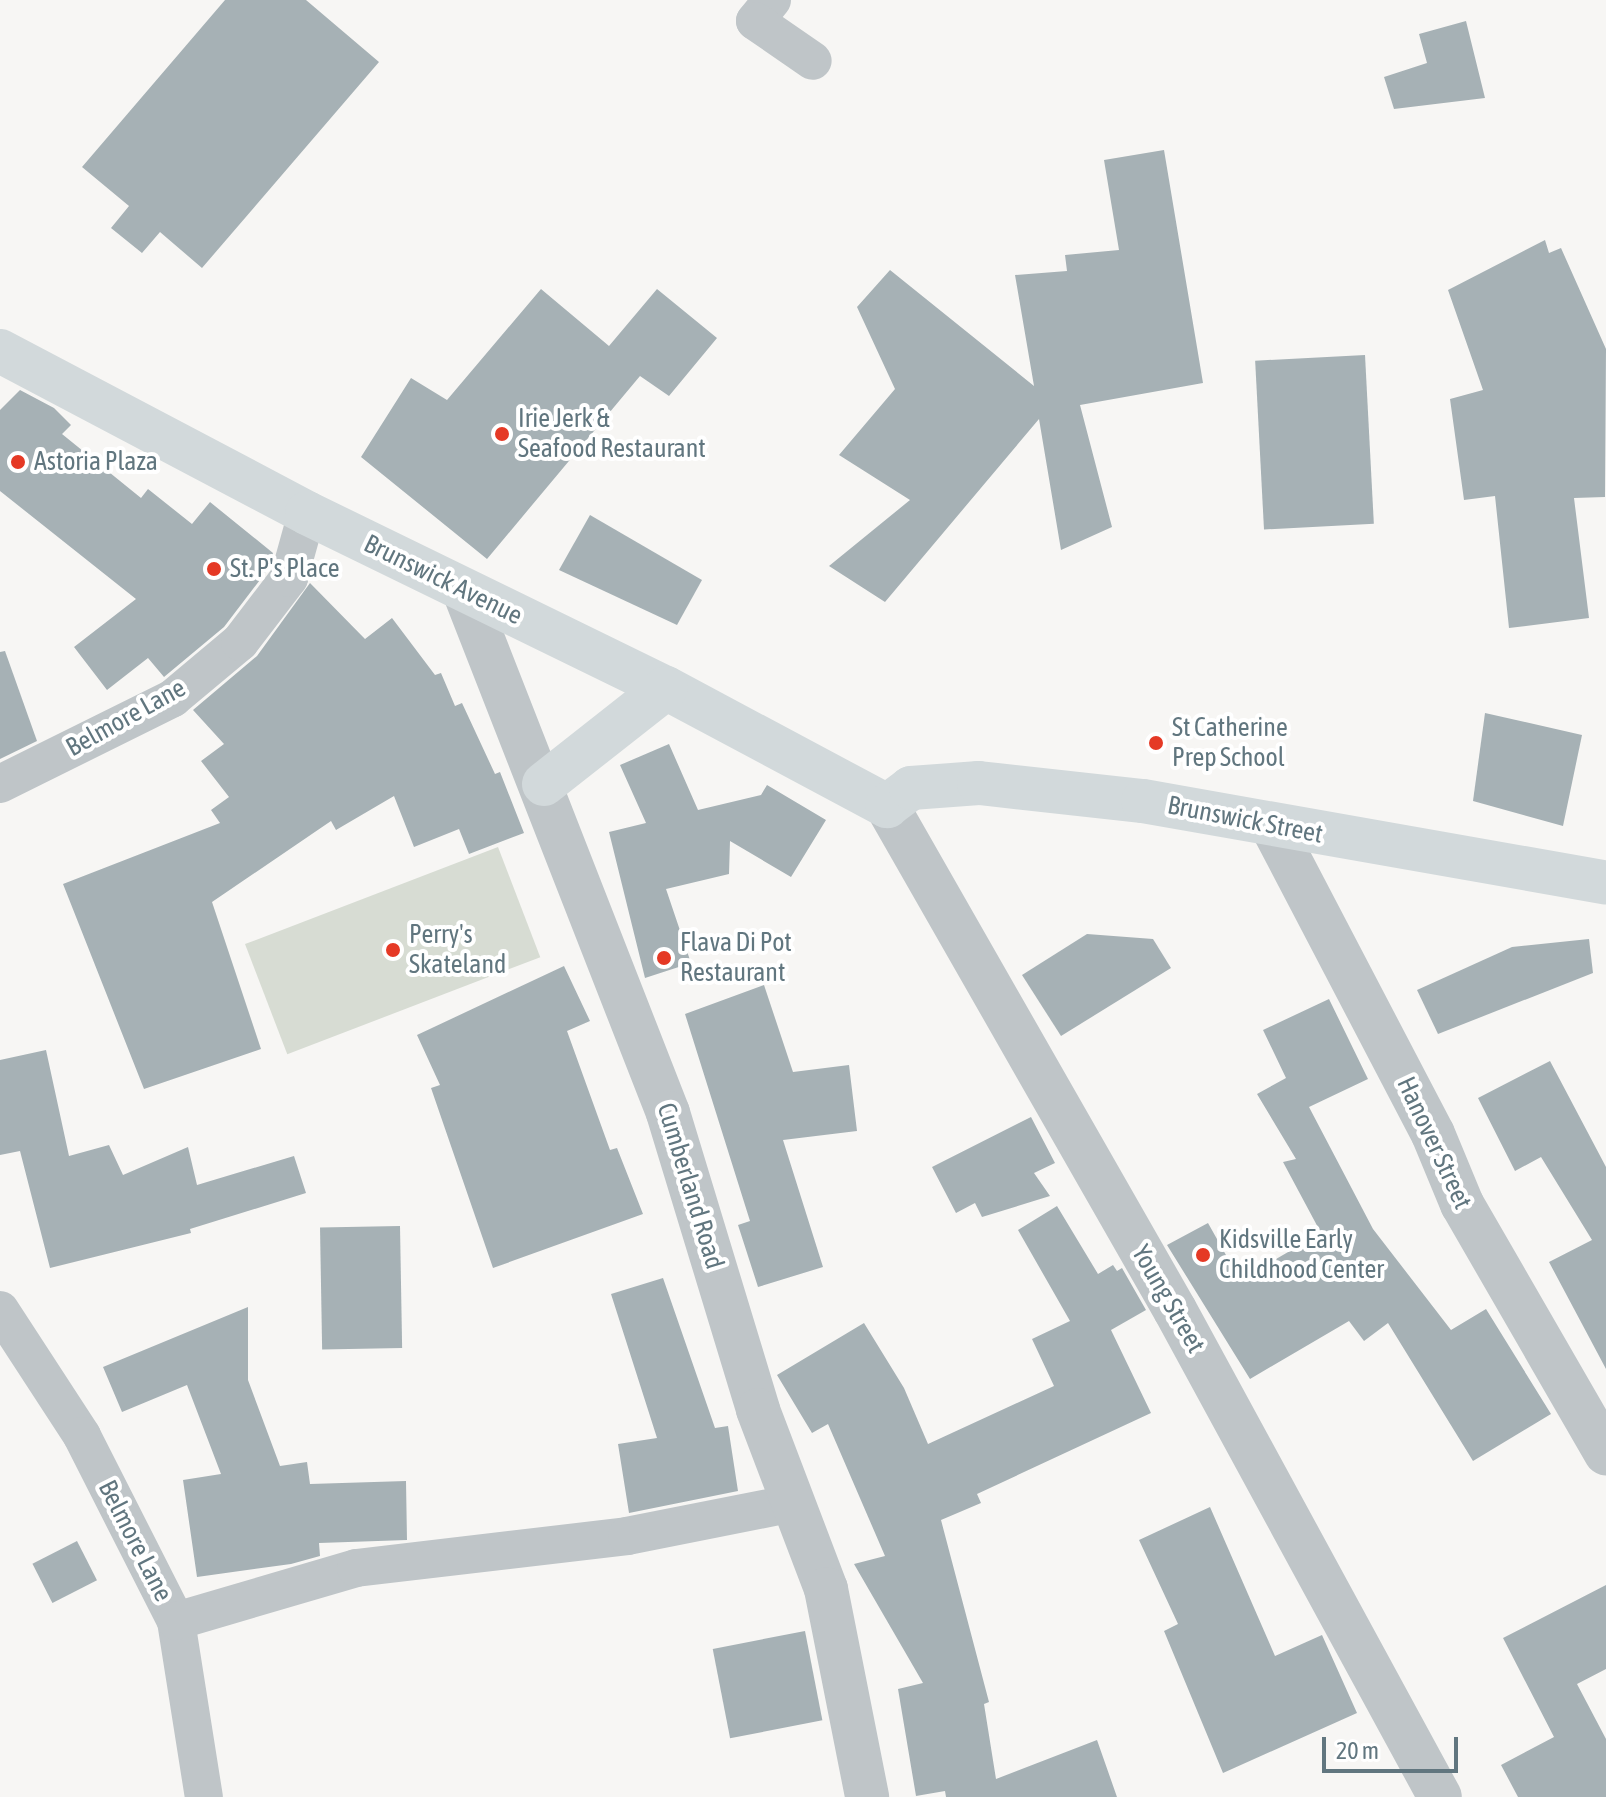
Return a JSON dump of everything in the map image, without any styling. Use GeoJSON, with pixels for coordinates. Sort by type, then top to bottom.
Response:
{"type":"FeatureCollection","features":[{"type":"Feature","properties":{"kind":"main road","name":"Brunswick Avenue"},"geometry":{"type":"LineString","coordinates":[[0,351],[307,513],[666,688],[887,806]]}},
{"type":"Feature","properties":{"kind":"main road"},"geometry":{"type":"LineString","coordinates":[[544,784],[666,688]]}},
{"type":"Feature","properties":{"kind":"main road","name":"Brunswick Street"},"geometry":{"type":"LineString","coordinates":[[887,806],[911,788],[979,783],[1143,801],[1273,828],[1606,883]]}},
{"type":"Feature","properties":{"kind":"street"},"geometry":{"type":"LineString","coordinates":[[772,0],[755,21],[813,61]]}},
{"type":"Feature","properties":{"kind":"street","name":"Belmore Lane"},"geometry":{"type":"LineString","coordinates":[[0,784],[173,698],[240,642],[289,578],[307,513]]}},
{"type":"Feature","properties":{"kind":"street","name":"Cumberland Road"},"geometry":{"type":"LineString","coordinates":[[464,591],[544,784],[668,1113],[758,1410],[826,1589],[867,1797]]}},
{"type":"Feature","properties":{"kind":"street","name":"Young Street"},"geometry":{"type":"LineString","coordinates":[[887,806],[1175,1310],[1440,1797]]}},
{"type":"Feature","properties":{"kind":"street","name":"Hanover Street"},"geometry":{"type":"LineString","coordinates":[[1273,828],[1433,1134],[1462,1204],[1606,1453]]}},
{"type":"Feature","properties":{"kind":"street","name":"Belmore Lane"},"geometry":{"type":"LineString","coordinates":[[0,1310],[82,1436],[176,1621],[204,1797]]}},
{"type":"Feature","properties":{"kind":"street"},"geometry":{"type":"LineString","coordinates":[[176,1621],[356,1568],[627,1536],[793,1503]]}},
{"type":"Feature","properties":{"kind":"shaded area","name":"Perry's Skateland"},"geometry":{"type":"Polygon","coordinates":[[[498,847],[540,957],[287,1054],[245,944],[498,847]]]}},
{"type":"Feature","properties":{"kind":"building"},"geometry":{"type":"Polygon","coordinates":[[[225,0],[306,0],[379,62],[202,268],[160,232],[142,253],[111,228],[129,206],[82,167],[225,0]]]}},
{"type":"Feature","properties":{"kind":"building"},"geometry":{"type":"Polygon","coordinates":[[[1466,21],[1485,98],[1394,109],[1384,77],[1427,63],[1419,34],[1466,21]]]}},
{"type":"Feature","properties":{"kind":"building"},"geometry":{"type":"Polygon","coordinates":[[[1164,150],[1203,383],[1080,405],[1112,527],[1061,550],[1039,419],[885,602],[829,566],[910,500],[839,455],[895,389],[857,307],[890,270],[1034,386],[1015,275],[1067,271],[1065,255],[1119,250],[1104,160],[1164,150]]]}},
{"type":"Feature","properties":{"kind":"building"},"geometry":{"type":"Polygon","coordinates":[[[1545,240],[1549,253],[1561,248],[1606,349],[1605,497],[1574,498],[1589,618],[1509,628],[1495,496],[1464,500],[1450,399],[1483,390],[1448,290],[1545,240]]]}},
{"type":"Feature","properties":{"kind":"building"},"geometry":{"type":"Polygon","coordinates":[[[541,289],[609,346],[657,289],[717,338],[669,396],[640,376],[487,559],[361,457],[411,378],[447,400],[541,289]]]}},
{"type":"Feature","properties":{"kind":"building"},"geometry":{"type":"Polygon","coordinates":[[[1365,355],[1374,524],[1264,530],[1255,361],[1365,355]]]}},
{"type":"Feature","properties":{"kind":"building"},"geometry":{"type":"Polygon","coordinates":[[[20,390],[54,408],[71,425],[62,434],[141,498],[148,489],[192,524],[210,502],[273,553],[269,568],[224,627],[164,677],[148,658],[107,690],[74,647],[136,599],[0,491],[0,410],[20,390]]]}},
{"type":"Feature","properties":{"kind":"building"},"geometry":{"type":"Polygon","coordinates":[[[590,515],[702,580],[677,625],[559,570],[590,515]]]}},
{"type":"Feature","properties":{"kind":"building"},"geometry":{"type":"Polygon","coordinates":[[[310,583],[365,639],[392,618],[435,675],[441,673],[455,706],[462,703],[495,774],[500,772],[524,833],[469,854],[459,829],[414,847],[394,796],[336,830],[331,821],[212,902],[261,1049],[144,1089],[63,884],[220,823],[211,810],[229,797],[201,761],[224,744],[193,710],[257,656],[310,583]]]}},
{"type":"Feature","properties":{"kind":"building"},"geometry":{"type":"Polygon","coordinates":[[[5,651],[37,741],[0,759],[0,652],[5,651]]]}},
{"type":"Feature","properties":{"kind":"building"},"geometry":{"type":"Polygon","coordinates":[[[1485,713],[1582,735],[1563,826],[1473,801],[1485,713]]]}},
{"type":"Feature","properties":{"kind":"building"},"geometry":{"type":"Polygon","coordinates":[[[669,744],[698,810],[761,795],[767,785],[826,820],[791,877],[730,841],[729,874],[666,889],[691,963],[645,978],[609,832],[646,823],[620,765],[669,744]]]}},
{"type":"Feature","properties":{"kind":"building"},"geometry":{"type":"Polygon","coordinates":[[[1087,934],[1153,939],[1171,968],[1061,1036],[1022,975],[1087,934]]]}},
{"type":"Feature","properties":{"kind":"building"},"geometry":{"type":"Polygon","coordinates":[[[1589,939],[1593,973],[1438,1034],[1417,990],[1512,947],[1589,939]]]}},
{"type":"Feature","properties":{"kind":"building"},"geometry":{"type":"Polygon","coordinates":[[[564,966],[590,1021],[567,1031],[610,1150],[617,1148],[643,1214],[493,1268],[431,1088],[440,1085],[417,1035],[564,966]]]}},
{"type":"Feature","properties":{"kind":"building"},"geometry":{"type":"Polygon","coordinates":[[[764,985],[793,1072],[849,1065],[857,1131],[783,1140],[823,1267],[758,1287],[738,1225],[750,1221],[685,1014],[764,985]]]}},
{"type":"Feature","properties":{"kind":"building"},"geometry":{"type":"Polygon","coordinates":[[[1329,999],[1368,1079],[1309,1107],[1373,1229],[1451,1330],[1486,1309],[1551,1414],[1473,1461],[1388,1323],[1364,1341],[1349,1321],[1250,1379],[1167,1245],[1208,1223],[1240,1280],[1321,1233],[1283,1162],[1296,1159],[1257,1094],[1286,1078],[1263,1030],[1329,999]]]}},
{"type":"Feature","properties":{"kind":"building"},"geometry":{"type":"Polygon","coordinates":[[[46,1050],[69,1156],[109,1145],[123,1175],[188,1147],[197,1185],[294,1156],[306,1193],[190,1229],[191,1233],[50,1268],[20,1151],[0,1155],[0,1060],[46,1050]]]}},
{"type":"Feature","properties":{"kind":"building"},"geometry":{"type":"Polygon","coordinates":[[[1550,1061],[1606,1167],[1606,1369],[1549,1262],[1592,1240],[1541,1157],[1515,1171],[1478,1098],[1550,1061]]]}},
{"type":"Feature","properties":{"kind":"building"},"geometry":{"type":"Polygon","coordinates":[[[1031,1117],[1055,1163],[1034,1173],[1050,1196],[982,1217],[975,1203],[956,1213],[932,1167],[1031,1117]]]}},
{"type":"Feature","properties":{"kind":"building"},"geometry":{"type":"Polygon","coordinates":[[[1057,1206],[1098,1274],[1113,1265],[1117,1271],[1122,1268],[1146,1310],[1111,1330],[1151,1413],[977,1494],[981,1503],[941,1520],[989,1702],[984,1704],[996,1779],[1097,1740],[1117,1797],[946,1797],[945,1791],[916,1796],[898,1689],[923,1683],[854,1564],[885,1556],[828,1424],[812,1433],[777,1375],[864,1323],[904,1388],[928,1444],[1054,1386],[1032,1339],[1070,1321],[1018,1230],[1057,1206]]]}},
{"type":"Feature","properties":{"kind":"building"},"geometry":{"type":"Polygon","coordinates":[[[400,1226],[402,1348],[322,1349],[320,1227],[400,1226]]]}},
{"type":"Feature","properties":{"kind":"building"},"geometry":{"type":"Polygon","coordinates":[[[663,1278],[715,1428],[728,1426],[738,1491],[629,1513],[618,1444],[657,1438],[611,1294],[663,1278]]]}},
{"type":"Feature","properties":{"kind":"building"},"geometry":{"type":"Polygon","coordinates":[[[248,1307],[248,1380],[280,1466],[307,1462],[310,1484],[406,1481],[407,1540],[319,1543],[320,1556],[291,1564],[197,1577],[183,1480],[221,1474],[187,1385],[122,1412],[103,1367],[248,1307]]]}},
{"type":"Feature","properties":{"kind":"building"},"geometry":{"type":"Polygon","coordinates":[[[1210,1507],[1275,1656],[1322,1635],[1357,1713],[1223,1773],[1164,1631],[1178,1624],[1139,1540],[1210,1507]]]}},
{"type":"Feature","properties":{"kind":"building"},"geometry":{"type":"Polygon","coordinates":[[[77,1541],[97,1580],[52,1603],[32,1564],[77,1541]]]}},
{"type":"Feature","properties":{"kind":"building"},"geometry":{"type":"Polygon","coordinates":[[[1606,1585],[1606,1669],[1577,1684],[1606,1739],[1606,1797],[1518,1797],[1501,1765],[1554,1737],[1503,1638],[1606,1585]]]}},
{"type":"Feature","properties":{"kind":"building"},"geometry":{"type":"Polygon","coordinates":[[[805,1631],[822,1720],[730,1738],[713,1649],[805,1631]]]}},
{"type":"Feature","properties":{"kind":"place","name":"Irie Jerk & Seafood Restaurant"},"geometry":{"type":"Point","coordinates":[502,434]}},
{"type":"Feature","properties":{"kind":"place","name":"Astoria Plaza"},"geometry":{"type":"Point","coordinates":[18,462]}},
{"type":"Feature","properties":{"kind":"place","name":"St. P's Place"},"geometry":{"type":"Point","coordinates":[214,569]}},
{"type":"Feature","properties":{"kind":"place","name":"St Catherine Prep School"},"geometry":{"type":"Point","coordinates":[1156,743]}},
{"type":"Feature","properties":{"kind":"place","name":"Perry's Skateland"},"geometry":{"type":"Point","coordinates":[393,950]}},
{"type":"Feature","properties":{"kind":"place","name":"Flava Di Pot Restaurant"},"geometry":{"type":"Point","coordinates":[664,958]}},
{"type":"Feature","properties":{"kind":"place","name":"Kidsville Early Childhood Center"},"geometry":{"type":"Point","coordinates":[1203,1255]}}]}
